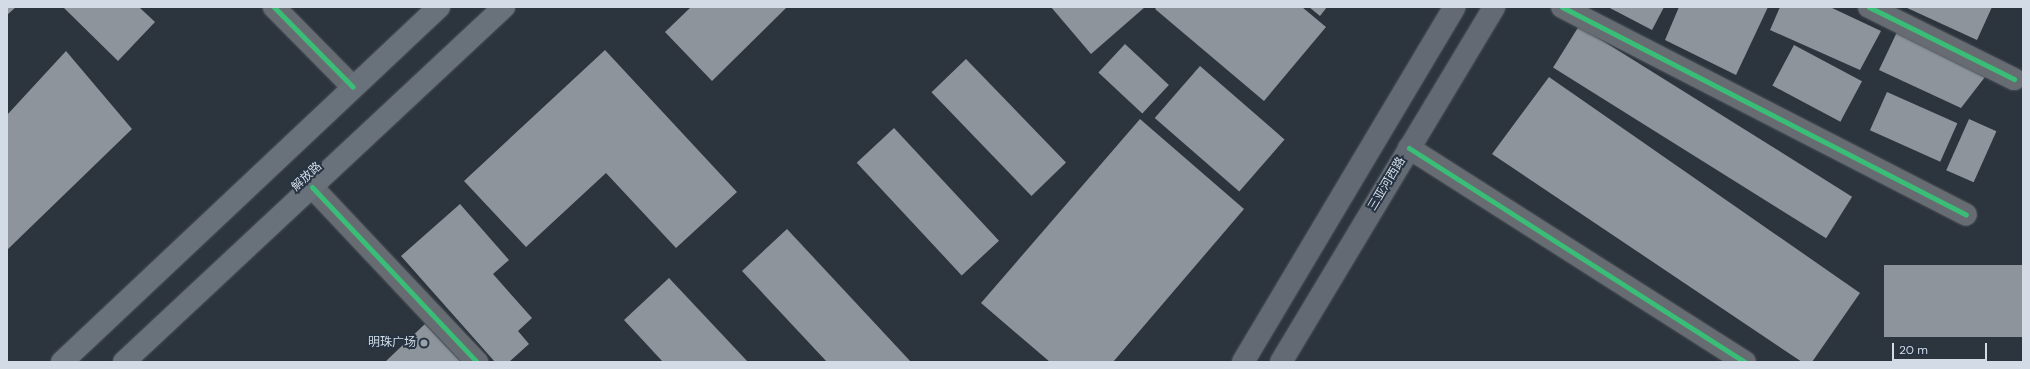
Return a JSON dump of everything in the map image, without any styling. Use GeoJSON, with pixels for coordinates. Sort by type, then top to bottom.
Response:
{"type":"FeatureCollection","features":[{"type":"Feature","properties":{"kind":"main road"},"geometry":{"type":"LineString","coordinates":[[62,362],[439,7]]}},
{"type":"Feature","properties":{"kind":"main road","name":"解放路"},"geometry":{"type":"LineString","coordinates":[[124,362],[504,7]]}},
{"type":"Feature","properties":{"kind":"main road"},"geometry":{"type":"LineString","coordinates":[[1243,362],[1455,7]]}},
{"type":"Feature","properties":{"kind":"main road","name":"三亚河西路"},"geometry":{"type":"LineString","coordinates":[[1281,362],[1494,7]]}},
{"type":"Feature","properties":{"kind":"street"},"geometry":{"type":"LineString","coordinates":[[274,7],[353,87]]}},
{"type":"Feature","properties":{"kind":"street"},"geometry":{"type":"LineString","coordinates":[[1562,7],[1966,215]]}},
{"type":"Feature","properties":{"kind":"street"},"geometry":{"type":"LineString","coordinates":[[1869,7],[2014,79]]}},
{"type":"Feature","properties":{"kind":"street"},"geometry":{"type":"LineString","coordinates":[[1409,148],[1745,362]]}},
{"type":"Feature","properties":{"kind":"street"},"geometry":{"type":"LineString","coordinates":[[312,187],[478,362]]}},
{"type":"Feature","properties":{"kind":"building"},"geometry":{"type":"Polygon","coordinates":[[[7,7],[16,7],[7,15],[7,7]]]}},
{"type":"Feature","properties":{"kind":"building"},"geometry":{"type":"Polygon","coordinates":[[[63,7],[139,7],[155,22],[118,61],[63,7]]]}},
{"type":"Feature","properties":{"kind":"building"},"geometry":{"type":"Polygon","coordinates":[[[691,7],[787,7],[712,81],[665,32],[691,7]]]}},
{"type":"Feature","properties":{"kind":"building"},"geometry":{"type":"Polygon","coordinates":[[[1051,7],[1145,7],[1091,54],[1051,7]]]}},
{"type":"Feature","properties":{"kind":"building"},"geometry":{"type":"Polygon","coordinates":[[[1157,7],[1302,7],[1326,27],[1264,101],[1155,9],[1157,7]]]}},
{"type":"Feature","properties":{"kind":"building"},"geometry":{"type":"Polygon","coordinates":[[[1309,7],[1327,7],[1320,16],[1309,7]]]}},
{"type":"Feature","properties":{"kind":"building"},"geometry":{"type":"Polygon","coordinates":[[[1608,7],[1664,7],[1652,30],[1608,7]]]}},
{"type":"Feature","properties":{"kind":"building"},"geometry":{"type":"Polygon","coordinates":[[[1679,7],[1768,7],[1736,75],[1665,40],[1679,7]]]}},
{"type":"Feature","properties":{"kind":"building"},"geometry":{"type":"Polygon","coordinates":[[[1780,7],[1830,7],[1881,31],[1860,70],[1770,30],[1780,7]]]}},
{"type":"Feature","properties":{"kind":"building"},"geometry":{"type":"Polygon","coordinates":[[[1905,7],[1992,7],[1977,40],[1905,7]]]}},
{"type":"Feature","properties":{"kind":"building"},"geometry":{"type":"Polygon","coordinates":[[[1579,26],[1852,197],[1826,238],[1553,68],[1579,26]]]}},
{"type":"Feature","properties":{"kind":"building"},"geometry":{"type":"Polygon","coordinates":[[[1897,32],[1985,77],[1961,108],[1879,70],[1897,32]]]}},
{"type":"Feature","properties":{"kind":"building"},"geometry":{"type":"Polygon","coordinates":[[[1125,44],[1169,85],[1142,113],[1098,73],[1125,44]]]}},
{"type":"Feature","properties":{"kind":"building"},"geometry":{"type":"Polygon","coordinates":[[[1794,45],[1862,81],[1840,122],[1772,86],[1794,45]]]}},
{"type":"Feature","properties":{"kind":"building"},"geometry":{"type":"Polygon","coordinates":[[[605,50],[737,192],[676,248],[606,173],[526,247],[464,181],[605,50]]]}},
{"type":"Feature","properties":{"kind":"building"},"geometry":{"type":"Polygon","coordinates":[[[66,51],[132,129],[7,250],[7,115],[66,51]]]}},
{"type":"Feature","properties":{"kind":"building"},"geometry":{"type":"Polygon","coordinates":[[[966,59],[1066,163],[1032,196],[931,92],[966,59]]]}},
{"type":"Feature","properties":{"kind":"building"},"geometry":{"type":"Polygon","coordinates":[[[1200,66],[1285,139],[1239,192],[1155,118],[1200,66]]]}},
{"type":"Feature","properties":{"kind":"building"},"geometry":{"type":"Polygon","coordinates":[[[1549,77],[1860,293],[1812,362],[1802,362],[1492,154],[1549,77]]]}},
{"type":"Feature","properties":{"kind":"building"},"geometry":{"type":"Polygon","coordinates":[[[1887,92],[1957,123],[1940,162],[1870,130],[1887,92]]]}},
{"type":"Feature","properties":{"kind":"building"},"geometry":{"type":"Polygon","coordinates":[[[1140,119],[1244,209],[1113,362],[1050,362],[981,303],[1140,119]]]}},
{"type":"Feature","properties":{"kind":"building"},"geometry":{"type":"Polygon","coordinates":[[[1969,119],[1996,131],[1974,182],[1946,170],[1969,119]]]}},
{"type":"Feature","properties":{"kind":"building"},"geometry":{"type":"Polygon","coordinates":[[[894,128],[999,241],[962,275],[857,163],[894,128]]]}},
{"type":"Feature","properties":{"kind":"building"},"geometry":{"type":"Polygon","coordinates":[[[460,204],[509,260],[493,274],[532,318],[518,331],[529,344],[509,362],[495,362],[401,256],[460,204]]]}},
{"type":"Feature","properties":{"kind":"building"},"geometry":{"type":"Polygon","coordinates":[[[787,229],[911,362],[827,362],[742,271],[787,229]]]}},
{"type":"Feature","properties":{"kind":"building"},"geometry":{"type":"Polygon","coordinates":[[[1884,265],[2023,265],[2023,337],[1884,337],[1884,265]]]}},
{"type":"Feature","properties":{"kind":"building"},"geometry":{"type":"Polygon","coordinates":[[[669,278],[748,362],[663,362],[624,320],[669,278]]]}},
{"type":"Feature","properties":{"kind":"building","name":"明珠广场"},"geometry":{"type":"Polygon","coordinates":[[[425,324],[461,362],[385,362],[425,324]]]}},
{"type":"Feature","properties":{"kind":"cycle path"},"geometry":{"type":"LineString","coordinates":[[274,7],[353,87]]}},
{"type":"Feature","properties":{"kind":"cycle path"},"geometry":{"type":"LineString","coordinates":[[1562,7],[1966,215]]}},
{"type":"Feature","properties":{"kind":"cycle path"},"geometry":{"type":"LineString","coordinates":[[1869,7],[2014,79]]}},
{"type":"Feature","properties":{"kind":"cycle path"},"geometry":{"type":"LineString","coordinates":[[1409,148],[1745,362]]}},
{"type":"Feature","properties":{"kind":"cycle path"},"geometry":{"type":"LineString","coordinates":[[312,187],[477,362]]}},
{"type":"Feature","properties":{"kind":"place","name":"明珠广场"},"geometry":{"type":"Point","coordinates":[424,343]}}]}
